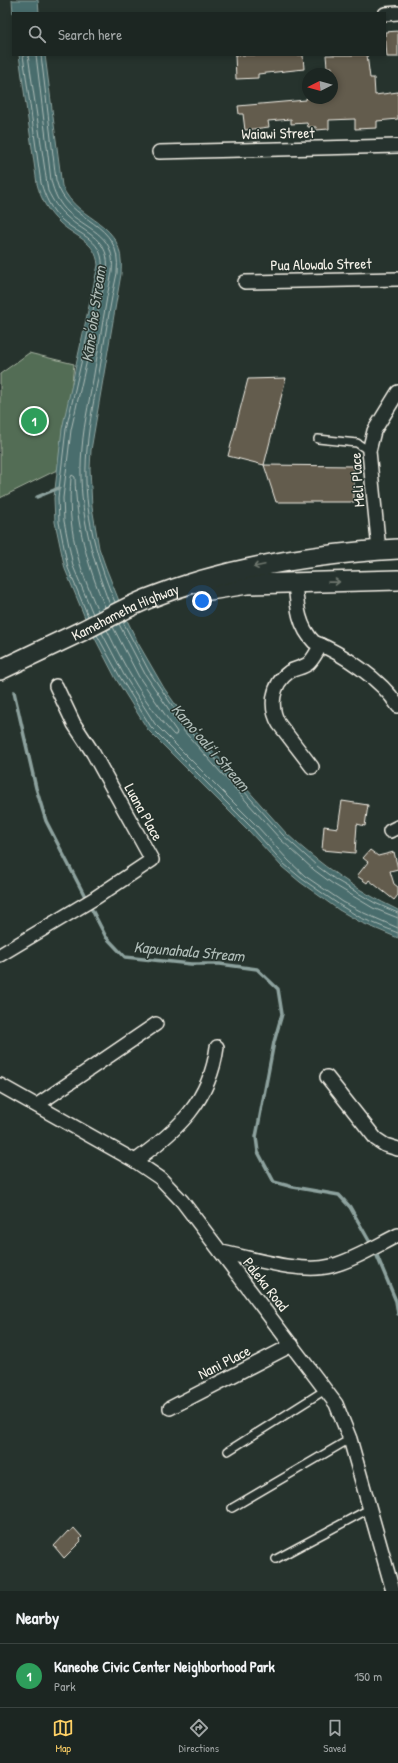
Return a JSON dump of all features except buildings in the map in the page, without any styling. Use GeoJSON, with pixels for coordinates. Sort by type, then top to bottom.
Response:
{"type":"FeatureCollection","features":[{"type":"Feature","properties":{"kind":"main road","name":"Kamehameha Highway"},"geometry":{"type":"LineString","coordinates":[[0,670],[85,634],[182,587],[213,577],[298,559],[398,549]]}},
{"type":"Feature","properties":{"kind":"main road"},"geometry":{"type":"LineString","coordinates":[[295,583],[298,559]]}},
{"type":"Feature","properties":{"kind":"main road","name":"Kamehameha Highway"},"geometry":{"type":"LineString","coordinates":[[132,612],[211,590],[247,584],[398,580]]}},
{"type":"Feature","properties":{"kind":"main road","name":"Kamehameha Highway"},"geometry":{"type":"LineString","coordinates":[[0,684],[85,634]]}},
{"type":"Feature","properties":{"kind":"street"},"geometry":{"type":"LineString","coordinates":[[386,14],[398,13]]}},
{"type":"Feature","properties":{"kind":"street","name":"Waiawi Street"},"geometry":{"type":"LineString","coordinates":[[159,152],[398,146]]}},
{"type":"Feature","properties":{"kind":"street","name":"Pua Alowalo Street"},"geometry":{"type":"LineString","coordinates":[[245,282],[398,278]]}},
{"type":"Feature","properties":{"kind":"street","name":"Meli Place"},"geometry":{"type":"LineString","coordinates":[[379,550],[369,451],[374,431],[398,392]]}},
{"type":"Feature","properties":{"kind":"street"},"geometry":{"type":"LineString","coordinates":[[295,583],[298,612],[303,627],[314,642],[374,678],[389,693],[398,706]]}},
{"type":"Feature","properties":{"kind":"street"},"geometry":{"type":"LineString","coordinates":[[312,767],[279,724],[276,718],[273,703],[274,695],[279,682],[289,672],[309,662],[321,645]]}},
{"type":"Feature","properties":{"kind":"street","name":"Luana Place"},"geometry":{"type":"LineString","coordinates":[[0,955],[95,898],[152,860],[93,753],[74,724],[56,686]]}},
{"type":"Feature","properties":{"kind":"street"},"geometry":{"type":"LineString","coordinates":[[37,1105],[156,1024]]}},
{"type":"Feature","properties":{"kind":"street"},"geometry":{"type":"LineString","coordinates":[[135,1160],[160,1142],[178,1126],[201,1098],[214,1068],[217,1047]]}},
{"type":"Feature","properties":{"kind":"street"},"geometry":{"type":"LineString","coordinates":[[327,1077],[376,1139],[385,1145],[398,1149]]}},
{"type":"Feature","properties":{"kind":"street","name":"Paleka Road"},"geometry":{"type":"LineString","coordinates":[[0,1085],[135,1160],[160,1178],[171,1188],[221,1252],[325,1390],[330,1394],[336,1404],[350,1439],[393,1591]]}},
{"type":"Feature","properties":{"kind":"street"},"geometry":{"type":"LineString","coordinates":[[221,1252],[295,1267],[313,1269],[338,1264],[398,1235]]}},
{"type":"Feature","properties":{"kind":"street","name":"Nani Place"},"geometry":{"type":"LineString","coordinates":[[170,1408],[292,1345]]}},
{"type":"Feature","properties":{"kind":"lane"},"geometry":{"type":"LineString","coordinates":[[318,439],[357,443],[369,451]]}},
{"type":"Feature","properties":{"kind":"lane"},"geometry":{"type":"LineString","coordinates":[[228,1451],[325,1390]]}},
{"type":"Feature","properties":{"kind":"lane"},"geometry":{"type":"LineString","coordinates":[[232,1508],[350,1439]]}},
{"type":"Feature","properties":{"kind":"lane"},"geometry":{"type":"LineString","coordinates":[[276,1559],[369,1509]]}},
{"type":"Feature","properties":{"kind":"green space"},"geometry":{"type":"Polygon","coordinates":[[[29,353],[74,364],[63,467],[0,498],[0,374],[29,353]]]}},
{"type":"Feature","properties":{"kind":"water"},"geometry":{"type":"Polygon","coordinates":[[[12,0],[38,0],[39,12],[13,12],[12,0]]]}},
{"type":"Feature","properties":{"kind":"water","name":"Kāne'ohe Stream"},"geometry":{"type":"Polygon","coordinates":[[[19,56],[45,56],[62,186],[70,199],[79,208],[109,232],[116,242],[121,256],[121,274],[91,450],[90,469],[92,507],[99,548],[125,616],[138,643],[164,688],[189,724],[286,833],[299,845],[339,876],[398,910],[398,938],[360,922],[339,910],[282,867],[249,831],[148,730],[116,679],[88,625],[65,569],[55,522],[54,498],[62,429],[98,265],[93,250],[89,245],[66,228],[49,210],[37,184],[19,56]]]}},
{"type":"Feature","properties":{"kind":"waterway","name":"Kapunahala Stream"},"geometry":{"type":"LineString","coordinates":[[37,497],[59,488]]}},
{"type":"Feature","properties":{"kind":"waterway","name":"Kapunahala Stream"},"geometry":{"type":"LineString","coordinates":[[14,692],[36,788],[46,821],[106,937],[125,957],[191,964],[220,964],[257,969],[278,989],[282,1014],[274,1042],[256,1137],[258,1152],[274,1182],[339,1195],[350,1207],[372,1246]]}},
{"type":"Feature","properties":{"kind":"waterway","name":"Kapunahala Stream"},"geometry":{"type":"LineString","coordinates":[[375,1251],[396,1301],[398,1314]]}},
{"type":"Feature","properties":{"kind":"place","name":"Kaneohe Civic Center Neighborhood Park"},"geometry":{"type":"Point","coordinates":[34,421]}},
{"type":"Feature","properties":{"kind":"water label","name":"Kamoʻoaliʻi Stream"},"geometry":{"type":"Point","coordinates":[211,747]}}]}
